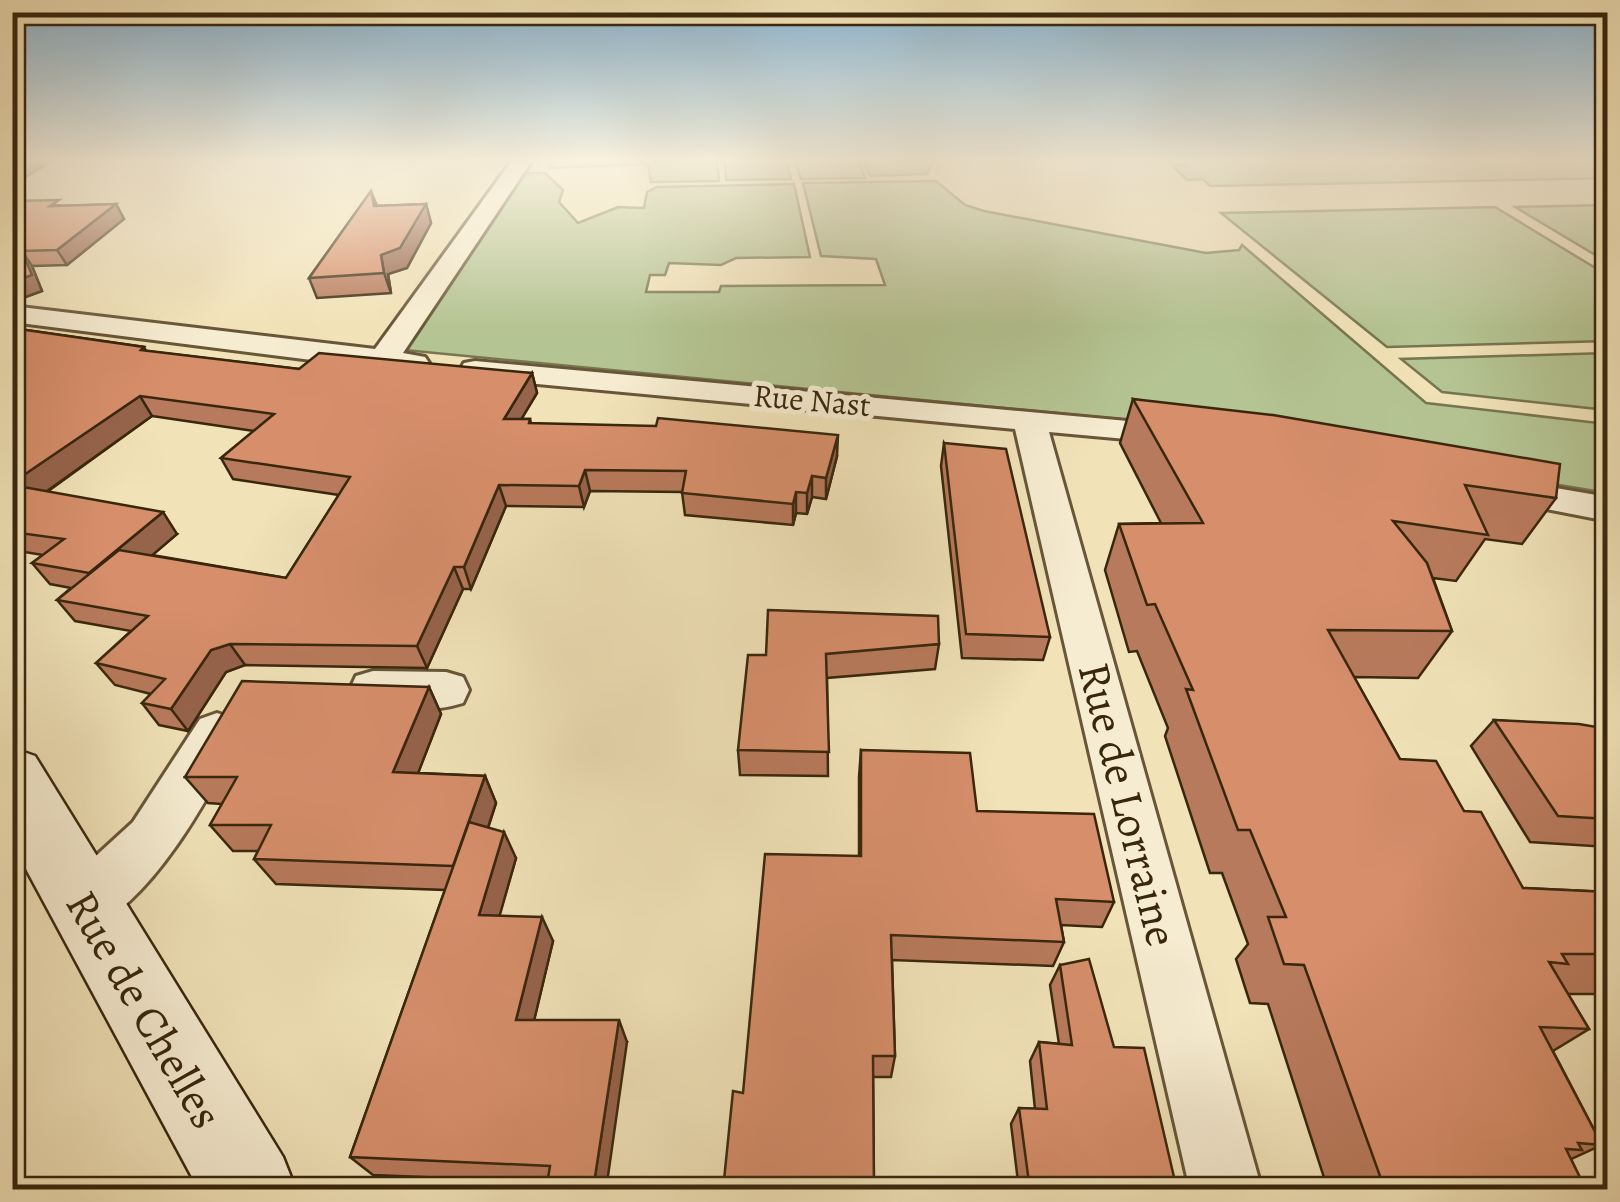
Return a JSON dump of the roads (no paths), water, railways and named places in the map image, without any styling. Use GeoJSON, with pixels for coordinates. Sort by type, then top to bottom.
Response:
{"type":"FeatureCollection","features":[{"type":"Feature","properties":{"kind":"main road","name":"Rue de Chelles"},"geometry":{"type":"LineString","coordinates":[[12,776],[250,1190]]}},
{"type":"Feature","properties":{"kind":"street"},"geometry":{"type":"LineString","coordinates":[[383,360],[484,215]]}},
{"type":"Feature","properties":{"kind":"street","name":"Rue Nast"},"geometry":{"type":"LineString","coordinates":[[12,314],[383,360],[1222,440]]}},
{"type":"Feature","properties":{"kind":"street","name":"Rue de Lorraine"},"geometry":{"type":"LineString","coordinates":[[1029,419],[1226,1190]]}},
{"type":"Feature","properties":{"kind":"street"},"geometry":{"type":"LineString","coordinates":[[1462,483],[1608,509]]}},
{"type":"Feature","properties":{"kind":"street"},"geometry":{"type":"LineString","coordinates":[[83,905],[152,839],[246,687]]}},
{"type":"Feature","properties":{"kind":"street"},"geometry":{"type":"LineString","coordinates":[[318,688],[446,690]]}}]}
